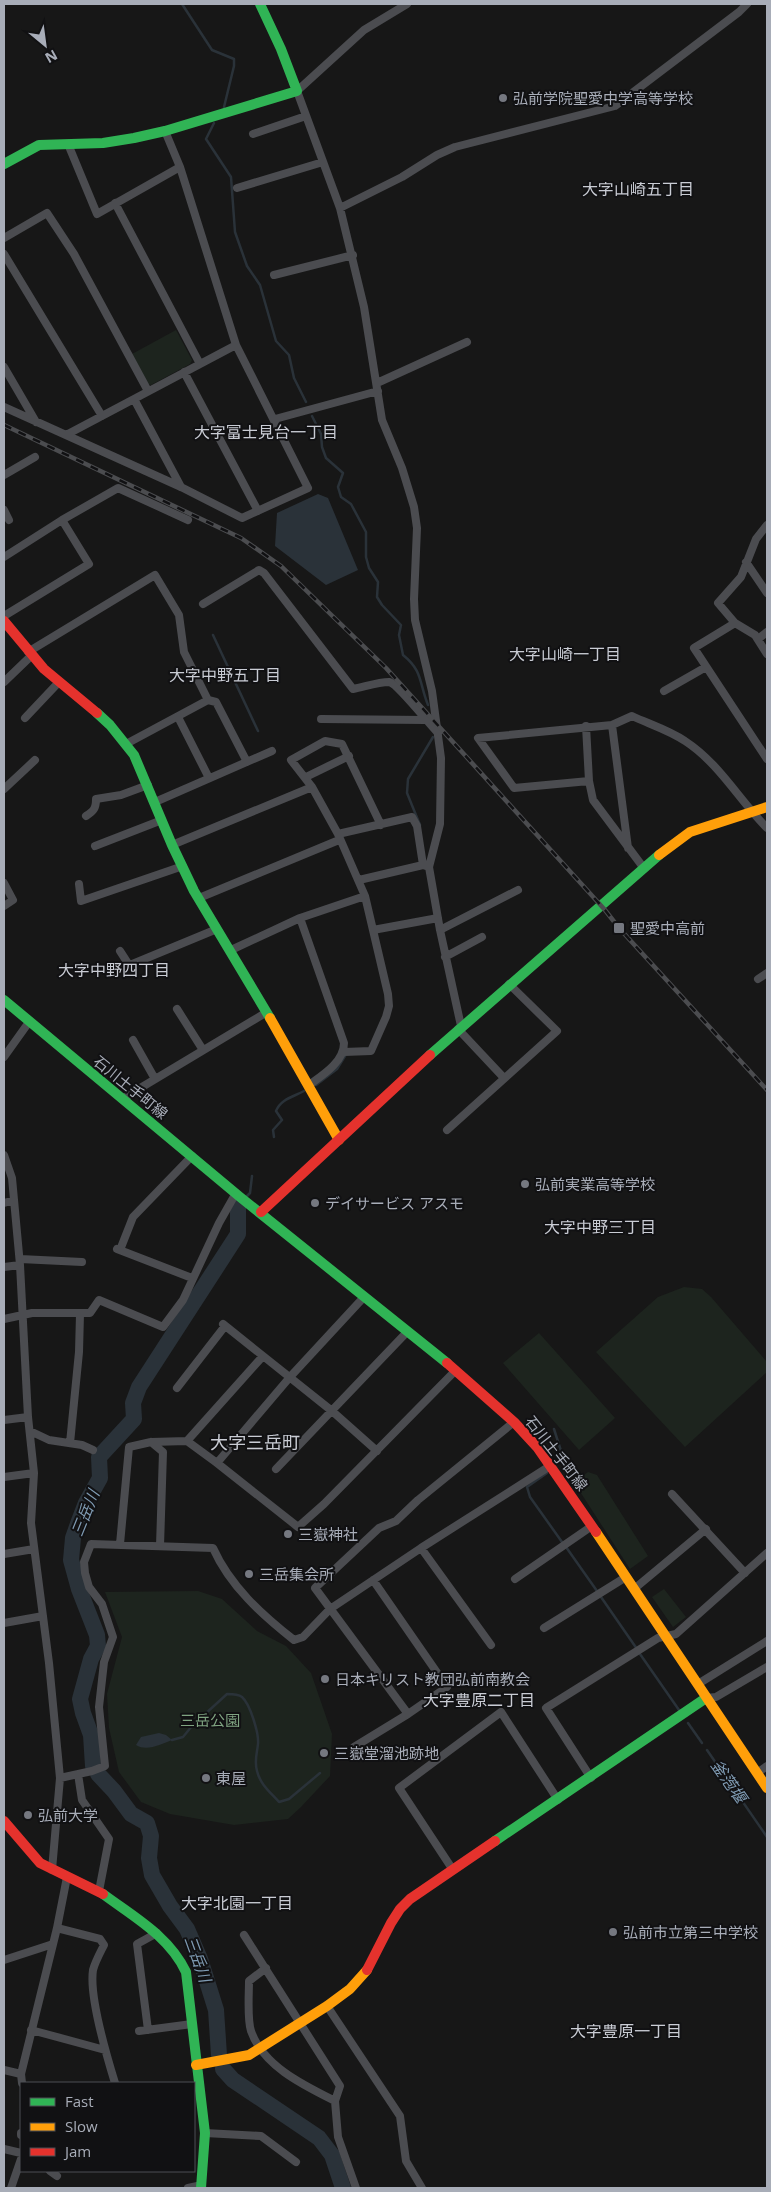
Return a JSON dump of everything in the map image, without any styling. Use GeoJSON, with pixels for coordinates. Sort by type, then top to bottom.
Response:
{"type":"FeatureCollection","features":[{"type":"Feature","properties":{"kind":"street"},"geometry":{"type":"LineString","coordinates":[[260,4],[281,49],[340,208],[353,255],[382,420],[402,468],[414,506],[417,528],[415,620],[432,691],[441,758],[442,800],[440,824],[426,866]]}},
{"type":"Feature","properties":{"kind":"street"},"geometry":{"type":"LineString","coordinates":[[4,164],[39,145],[103,142],[165,132],[297,92],[364,30],[407,4]]}},
{"type":"Feature","properties":{"kind":"street"},"geometry":{"type":"LineString","coordinates":[[340,208],[402,177],[436,155],[455,147],[615,106],[732,18],[747,4]]}},
{"type":"Feature","properties":{"kind":"street"},"geometry":{"type":"LineString","coordinates":[[253,134],[306,116]]}},
{"type":"Feature","properties":{"kind":"street"},"geometry":{"type":"LineString","coordinates":[[4,407],[181,487],[242,518],[308,488],[236,345],[180,167],[165,132]]}},
{"type":"Feature","properties":{"kind":"street"},"geometry":{"type":"LineString","coordinates":[[68,144],[97,214],[180,167]]}},
{"type":"Feature","properties":{"kind":"street"},"geometry":{"type":"LineString","coordinates":[[237,188],[323,162]]}},
{"type":"Feature","properties":{"kind":"street"},"geometry":{"type":"LineString","coordinates":[[115,204],[200,364]]}},
{"type":"Feature","properties":{"kind":"street"},"geometry":{"type":"LineString","coordinates":[[4,238],[47,213],[74,254],[148,392]]}},
{"type":"Feature","properties":{"kind":"street"},"geometry":{"type":"LineString","coordinates":[[4,254],[102,416]]}},
{"type":"Feature","properties":{"kind":"street"},"geometry":{"type":"LineString","coordinates":[[274,275],[353,255]]}},
{"type":"Feature","properties":{"kind":"street"},"geometry":{"type":"LineString","coordinates":[[275,420],[377,387],[467,342]]}},
{"type":"Feature","properties":{"kind":"street"},"geometry":{"type":"LineString","coordinates":[[66,435],[236,345]]}},
{"type":"Feature","properties":{"kind":"street"},"geometry":{"type":"LineString","coordinates":[[4,367],[36,422]]}},
{"type":"Feature","properties":{"kind":"street"},"geometry":{"type":"LineString","coordinates":[[184,372],[258,511]]}},
{"type":"Feature","properties":{"kind":"street"},"geometry":{"type":"LineString","coordinates":[[134,399],[181,487]]}},
{"type":"Feature","properties":{"kind":"street"},"geometry":{"type":"LineString","coordinates":[[4,475],[35,457]]}},
{"type":"Feature","properties":{"kind":"street"},"geometry":{"type":"LineString","coordinates":[[4,557],[62,520],[118,488],[188,520]]}},
{"type":"Feature","properties":{"kind":"street"},"geometry":{"type":"LineString","coordinates":[[4,510],[9,520]]}},
{"type":"Feature","properties":{"kind":"street"},"geometry":{"type":"LineString","coordinates":[[4,616],[89,564],[62,520]]}},
{"type":"Feature","properties":{"kind":"street"},"geometry":{"type":"LineString","coordinates":[[766,528],[756,539],[741,577],[718,603],[735,623],[758,639],[767,654]]}},
{"type":"Feature","properties":{"kind":"street"},"geometry":{"type":"LineString","coordinates":[[746,562],[767,593]]}},
{"type":"Feature","properties":{"kind":"street"},"geometry":{"type":"LineString","coordinates":[[203,604],[259,570],[264,572],[354,689],[390,682],[397,685],[438,733]]}},
{"type":"Feature","properties":{"kind":"street"},"geometry":{"type":"LineString","coordinates":[[4,682],[30,654],[155,575],[179,615],[184,652],[208,700]]}},
{"type":"Feature","properties":{"kind":"street"},"geometry":{"type":"LineString","coordinates":[[4,621],[30,654],[59,682],[80,698],[126,744],[140,766],[172,845],[198,898],[231,950],[339,1140]]}},
{"type":"Feature","properties":{"kind":"street"},"geometry":{"type":"LineString","coordinates":[[735,623],[694,648],[767,759]]}},
{"type":"Feature","properties":{"kind":"street"},"geometry":{"type":"LineString","coordinates":[[758,639],[767,632]]}},
{"type":"Feature","properties":{"kind":"street"},"geometry":{"type":"LineString","coordinates":[[664,691],[706,667]]}},
{"type":"Feature","properties":{"kind":"street"},"geometry":{"type":"LineString","coordinates":[[26,718],[59,682]]}},
{"type":"Feature","properties":{"kind":"street"},"geometry":{"type":"LineString","coordinates":[[126,744],[208,700],[216,702],[247,762]]}},
{"type":"Feature","properties":{"kind":"street"},"geometry":{"type":"LineString","coordinates":[[589,780],[514,788],[478,738],[612,724],[632,716],[684,740],[713,764],[767,828]]}},
{"type":"Feature","properties":{"kind":"street"},"geometry":{"type":"LineString","coordinates":[[178,717],[209,778]]}},
{"type":"Feature","properties":{"kind":"street"},"geometry":{"type":"LineString","coordinates":[[321,719],[425,720]]}},
{"type":"Feature","properties":{"kind":"street"},"geometry":{"type":"LineString","coordinates":[[612,724],[628,848]]}},
{"type":"Feature","properties":{"kind":"street"},"geometry":{"type":"LineString","coordinates":[[586,726],[589,780],[593,800],[643,867]]}},
{"type":"Feature","properties":{"kind":"street"},"geometry":{"type":"LineString","coordinates":[[344,1052],[371,1051],[389,1006],[388,994],[365,896],[359,880],[312,787],[291,760],[325,741],[342,744],[381,826]]}},
{"type":"Feature","properties":{"kind":"street"},"geometry":{"type":"LineString","coordinates":[[155,802],[272,751]]}},
{"type":"Feature","properties":{"kind":"street"},"geometry":{"type":"LineString","coordinates":[[306,777],[349,756]]}},
{"type":"Feature","properties":{"kind":"street"},"geometry":{"type":"LineString","coordinates":[[4,789],[35,760]]}},
{"type":"Feature","properties":{"kind":"street"},"geometry":{"type":"LineString","coordinates":[[86,816],[93,812],[96,806],[96,799],[121,795],[148,785]]}},
{"type":"Feature","properties":{"kind":"street"},"geometry":{"type":"LineString","coordinates":[[172,845],[312,787]]}},
{"type":"Feature","properties":{"kind":"street"},"geometry":{"type":"LineString","coordinates":[[261,1212],[459,1028],[643,867],[690,832],[767,807]]}},
{"type":"Feature","properties":{"kind":"street"},"geometry":{"type":"LineString","coordinates":[[198,898],[338,837],[412,817],[416,826],[438,918],[459,1028],[504,1078]]}},
{"type":"Feature","properties":{"kind":"street"},"geometry":{"type":"LineString","coordinates":[[95,846],[162,820]]}},
{"type":"Feature","properties":{"kind":"street"},"geometry":{"type":"LineString","coordinates":[[80,884],[81,901],[183,866]]}},
{"type":"Feature","properties":{"kind":"street"},"geometry":{"type":"LineString","coordinates":[[359,880],[426,866]]}},
{"type":"Feature","properties":{"kind":"street"},"geometry":{"type":"LineString","coordinates":[[4,883],[13,900],[4,906]]}},
{"type":"Feature","properties":{"kind":"street"},"geometry":{"type":"LineString","coordinates":[[440,930],[518,890]]}},
{"type":"Feature","properties":{"kind":"street"},"geometry":{"type":"LineString","coordinates":[[231,950],[300,918],[365,896]]}},
{"type":"Feature","properties":{"kind":"street"},"geometry":{"type":"LineString","coordinates":[[300,918],[344,1043],[344,1052],[329,1070],[309,1085]]}},
{"type":"Feature","properties":{"kind":"street"},"geometry":{"type":"LineString","coordinates":[[373,930],[438,918]]}},
{"type":"Feature","properties":{"kind":"street"},"geometry":{"type":"LineString","coordinates":[[113,972],[217,929]]}},
{"type":"Feature","properties":{"kind":"street"},"geometry":{"type":"LineString","coordinates":[[445,957],[482,937]]}},
{"type":"Feature","properties":{"kind":"street"},"geometry":{"type":"LineString","coordinates":[[120,951],[129,966]]}},
{"type":"Feature","properties":{"kind":"street"},"geometry":{"type":"LineString","coordinates":[[758,978],[767,973]]}},
{"type":"Feature","properties":{"kind":"street"},"geometry":{"type":"LineString","coordinates":[[448,1130],[557,1031],[509,984]]}},
{"type":"Feature","properties":{"kind":"street","name":"石川土手町線"},"geometry":{"type":"LineString","coordinates":[[4,1000],[238,1195],[456,1370],[514,1422],[537,1447],[592,1526],[767,1788]]}},
{"type":"Feature","properties":{"kind":"street"},"geometry":{"type":"LineString","coordinates":[[177,1009],[203,1050]]}},
{"type":"Feature","properties":{"kind":"street"},"geometry":{"type":"LineString","coordinates":[[122,1099],[267,1012]]}},
{"type":"Feature","properties":{"kind":"street"},"geometry":{"type":"LineString","coordinates":[[4,1057],[29,1022]]}},
{"type":"Feature","properties":{"kind":"street"},"geometry":{"type":"LineString","coordinates":[[132,1040],[155,1079]]}},
{"type":"Feature","properties":{"kind":"street"},"geometry":{"type":"LineString","coordinates":[[4,1155],[12,1178],[20,1262],[28,1417],[34,1473],[31,1523],[60,1778],[52,1870]]}},
{"type":"Feature","properties":{"kind":"street"},"geometry":{"type":"LineString","coordinates":[[192,1156],[132,1217],[119,1250],[192,1278]]}},
{"type":"Feature","properties":{"kind":"street"},"geometry":{"type":"LineString","coordinates":[[4,1319],[32,1313],[90,1314],[99,1300],[163,1327],[183,1300],[192,1278],[238,1195]]}},
{"type":"Feature","properties":{"kind":"street"},"geometry":{"type":"LineString","coordinates":[[4,1203],[14,1200]]}},
{"type":"Feature","properties":{"kind":"street"},"geometry":{"type":"LineString","coordinates":[[4,1267],[20,1262],[82,1262]]}},
{"type":"Feature","properties":{"kind":"street"},"geometry":{"type":"LineString","coordinates":[[217,1463],[290,1377],[364,1297]]}},
{"type":"Feature","properties":{"kind":"street"},"geometry":{"type":"LineString","coordinates":[[70,1443],[79,1352],[80,1314]]}},
{"type":"Feature","properties":{"kind":"street"},"geometry":{"type":"LineString","coordinates":[[177,1388],[224,1325],[332,1411],[377,1451]]}},
{"type":"Feature","properties":{"kind":"street"},"geometry":{"type":"LineString","coordinates":[[276,1469],[407,1332]]}},
{"type":"Feature","properties":{"kind":"street"},"geometry":{"type":"LineString","coordinates":[[187,1441],[263,1356]]}},
{"type":"Feature","properties":{"kind":"street"},"geometry":{"type":"LineString","coordinates":[[120,1544],[130,1447],[151,1442],[187,1441],[298,1527],[324,1504],[456,1370]]}},
{"type":"Feature","properties":{"kind":"street"},"geometry":{"type":"LineString","coordinates":[[4,1420],[28,1417]]}},
{"type":"Feature","properties":{"kind":"street"},"geometry":{"type":"LineString","coordinates":[[408,1714],[315,1588],[380,1528],[396,1521],[418,1500],[514,1422]]}},
{"type":"Feature","properties":{"kind":"street"},"geometry":{"type":"LineString","coordinates":[[30,1431],[49,1440],[82,1445],[93,1450]]}},
{"type":"Feature","properties":{"kind":"street"},"geometry":{"type":"LineString","coordinates":[[151,1442],[162,1452],[160,1546]]}},
{"type":"Feature","properties":{"kind":"street"},"geometry":{"type":"LineString","coordinates":[[60,1778],[92,1772],[105,1766],[99,1707],[104,1662],[113,1637],[102,1604],[89,1587],[84,1562],[91,1544],[213,1548],[231,1581],[294,1640],[303,1637],[330,1609],[421,1548],[550,1466]]}},
{"type":"Feature","properties":{"kind":"street"},"geometry":{"type":"LineString","coordinates":[[4,1476],[34,1473]]}},
{"type":"Feature","properties":{"kind":"street"},"geometry":{"type":"LineString","coordinates":[[672,1494],[706,1528],[745,1573]]}},
{"type":"Feature","properties":{"kind":"street"},"geometry":{"type":"LineString","coordinates":[[515,1579],[592,1526]]}},
{"type":"Feature","properties":{"kind":"street"},"geometry":{"type":"LineString","coordinates":[[634,1588],[706,1528]]}},
{"type":"Feature","properties":{"kind":"street"},"geometry":{"type":"LineString","coordinates":[[421,1548],[491,1646]]}},
{"type":"Feature","properties":{"kind":"street"},"geometry":{"type":"LineString","coordinates":[[4,1554],[34,1549]]}},
{"type":"Feature","properties":{"kind":"street"},"geometry":{"type":"LineString","coordinates":[[591,1778],[546,1708],[658,1638],[676,1634],[767,1554]]}},
{"type":"Feature","properties":{"kind":"street"},"geometry":{"type":"LineString","coordinates":[[544,1628],[626,1576]]}},
{"type":"Feature","properties":{"kind":"street"},"geometry":{"type":"LineString","coordinates":[[354,1747],[448,1687],[373,1580]]}},
{"type":"Feature","properties":{"kind":"street"},"geometry":{"type":"LineString","coordinates":[[4,1623],[43,1616]]}},
{"type":"Feature","properties":{"kind":"street"},"geometry":{"type":"LineString","coordinates":[[698,1684],[767,1641]]}},
{"type":"Feature","properties":{"kind":"street"},"geometry":{"type":"LineString","coordinates":[[196,2065],[249,2055],[328,2006],[350,1989],[366,1971],[400,1909],[410,1899],[591,1778],[706,1698],[716,1697],[767,1667]]}},
{"type":"Feature","properties":{"kind":"street"},"geometry":{"type":"LineString","coordinates":[[453,1870],[399,1788],[501,1712],[558,1800]]}},
{"type":"Feature","properties":{"kind":"street"},"geometry":{"type":"LineString","coordinates":[[757,1772],[767,1766]]}},
{"type":"Feature","properties":{"kind":"street"},"geometry":{"type":"LineString","coordinates":[[78,1774],[82,1800],[109,1839],[99,1891]]}},
{"type":"Feature","properties":{"kind":"street"},"geometry":{"type":"LineString","coordinates":[[4,1821],[40,1863],[99,1891],[157,1933],[179,1957],[186,1972],[205,2133],[202,2187],[188,2188]]}},
{"type":"Feature","properties":{"kind":"street"},"geometry":{"type":"LineString","coordinates":[[22,2082],[21,2074],[57,1928],[67,1877]]}},
{"type":"Feature","properties":{"kind":"street"},"geometry":{"type":"LineString","coordinates":[[57,1928],[100,1939],[104,1945],[93,1970],[98,2014],[105,2050],[116,2082]]}},
{"type":"Feature","properties":{"kind":"street"},"geometry":{"type":"LineString","coordinates":[[148,2030],[137,1944],[157,1933]]}},
{"type":"Feature","properties":{"kind":"street"},"geometry":{"type":"LineString","coordinates":[[244,1935],[340,2086],[335,2101],[338,2137],[356,2188]]}},
{"type":"Feature","properties":{"kind":"street"},"geometry":{"type":"LineString","coordinates":[[4,1960],[53,1944]]}},
{"type":"Feature","properties":{"kind":"street"},"geometry":{"type":"LineString","coordinates":[[266,1968],[249,1980],[250,2030],[264,2056],[303,2085],[335,2101]]}},
{"type":"Feature","properties":{"kind":"street"},"geometry":{"type":"LineString","coordinates":[[328,2006],[400,2116],[406,2161],[422,2188]]}},
{"type":"Feature","properties":{"kind":"street"},"geometry":{"type":"LineString","coordinates":[[139,2031],[192,2024]]}},
{"type":"Feature","properties":{"kind":"street"},"geometry":{"type":"LineString","coordinates":[[32,2030],[105,2050]]}},
{"type":"Feature","properties":{"kind":"street"},"geometry":{"type":"LineString","coordinates":[[4,2070],[21,2074]]}},
{"type":"Feature","properties":{"kind":"street"},"geometry":{"type":"LineString","coordinates":[[205,2133],[261,2136],[296,2162]]}},
{"type":"Feature","properties":{"kind":"street"},"geometry":{"type":"LineString","coordinates":[[4,2149],[20,2153]]}},
{"type":"Feature","properties":{"kind":"street"},"geometry":{"type":"LineString","coordinates":[[11,2188],[20,2162]]}},
{"type":"Feature","properties":{"kind":"street"},"geometry":{"type":"LineString","coordinates":[[51,2172],[56,2176]]}},
{"type":"Feature","properties":{"kind":"green space"},"geometry":{"type":"Polygon","coordinates":[[[176,330],[192,360],[190,364],[151,385],[148,384],[132,354],[176,330]]]}},
{"type":"Feature","properties":{"kind":"green space"},"geometry":{"type":"Polygon","coordinates":[[[684,1287],[702,1289],[711,1297],[767,1362],[767,1372],[685,1447],[596,1352],[658,1297],[684,1287]]]}},
{"type":"Feature","properties":{"kind":"green space"},"geometry":{"type":"Polygon","coordinates":[[[539,1333],[615,1418],[579,1450],[503,1363],[539,1333]]]}},
{"type":"Feature","properties":{"kind":"green space"},"geometry":{"type":"Polygon","coordinates":[[[588,1472],[597,1475],[648,1556],[630,1569],[577,1487],[575,1482],[588,1472]]]}},
{"type":"Feature","properties":{"kind":"green space"},"geometry":{"type":"Polygon","coordinates":[[[664,1589],[686,1617],[673,1627],[652,1597],[664,1589]]]}},
{"type":"Feature","properties":{"kind":"green space","name":"三岳公園"},"geometry":{"type":"Polygon","coordinates":[[[198,1591],[222,1599],[257,1631],[286,1646],[311,1673],[332,1734],[330,1776],[288,1819],[234,1825],[170,1814],[141,1802],[119,1772],[109,1728],[107,1694],[122,1637],[105,1592],[198,1591]]]}},
{"type":"Feature","properties":{"kind":"shaded area"},"geometry":{"type":"Polygon","coordinates":[[[318,494],[328,498],[358,570],[326,585],[275,546],[277,513],[318,494]]]}},
{"type":"Feature","properties":{"kind":"shaded area"},"geometry":{"type":"Polygon","coordinates":[[[159,1733],[166,1735],[172,1740],[149,1748],[136,1745],[141,1737],[159,1733]]]}},
{"type":"Feature","properties":{"kind":"waterway"},"geometry":{"type":"LineString","coordinates":[[182,4],[212,50],[234,59],[224,107]]}},
{"type":"Feature","properties":{"kind":"waterway"},"geometry":{"type":"LineString","coordinates":[[214,123],[206,139],[231,177],[235,232],[247,266],[260,285],[276,341],[289,355],[294,378],[306,402]]}},
{"type":"Feature","properties":{"kind":"waterway"},"geometry":{"type":"LineString","coordinates":[[312,416],[321,434],[322,447],[326,458],[343,473],[338,487],[341,497],[351,504],[366,532],[366,557],[369,568],[378,582],[377,597],[401,625],[399,635],[403,655],[414,666],[420,678],[428,705]]}},
{"type":"Feature","properties":{"kind":"waterway"},"geometry":{"type":"LineString","coordinates":[[213,635],[258,731]]}},
{"type":"Feature","properties":{"kind":"waterway"},"geometry":{"type":"LineString","coordinates":[[420,825],[407,793],[408,779],[433,737]]}},
{"type":"Feature","properties":{"kind":"waterway"},"geometry":{"type":"LineString","coordinates":[[316,1085],[337,1069],[345,1056]]}},
{"type":"Feature","properties":{"kind":"waterway"},"geometry":{"type":"LineString","coordinates":[[274,1137],[273,1130],[282,1120],[276,1111],[278,1107],[288,1099],[304,1091]]}},
{"type":"Feature","properties":{"kind":"waterway"},"geometry":{"type":"LineString","coordinates":[[246,1197],[250,1193],[252,1176]]}},
{"type":"Feature","properties":{"kind":"waterway","name":"三岳川"},"geometry":{"type":"LineString","coordinates":[[93,1766],[91,1735],[80,1699],[91,1659],[98,1646],[97,1635],[79,1589],[71,1560],[73,1538],[86,1503],[100,1478],[99,1457],[134,1419],[133,1403],[139,1387],[238,1234],[238,1206]]}},
{"type":"Feature","properties":{"kind":"waterway","name":"釜萢堰"},"geometry":{"type":"LineString","coordinates":[[554,1429],[561,1451],[558,1462]]}},
{"type":"Feature","properties":{"kind":"waterway","name":"釜萢堰"},"geometry":{"type":"LineString","coordinates":[[547,1473],[527,1487],[530,1497],[562,1542]]}},
{"type":"Feature","properties":{"kind":"waterway","name":"釜萢堰"},"geometry":{"type":"LineString","coordinates":[[566,1547],[597,1591]]}},
{"type":"Feature","properties":{"kind":"waterway","name":"釜萢堰"},"geometry":{"type":"LineString","coordinates":[[601,1597],[637,1649]]}},
{"type":"Feature","properties":{"kind":"waterway","name":"釜萢堰"},"geometry":{"type":"LineString","coordinates":[[640,1654],[679,1710]]}},
{"type":"Feature","properties":{"kind":"waterway"},"geometry":{"type":"LineString","coordinates":[[172,1740],[183,1737],[192,1726],[227,1694],[237,1695],[245,1701],[255,1726],[258,1739],[256,1758],[258,1776],[279,1802],[289,1799],[320,1773]]}},
{"type":"Feature","properties":{"kind":"waterway","name":"釜萢堰"},"geometry":{"type":"LineString","coordinates":[[688,1723],[702,1743]]}},
{"type":"Feature","properties":{"kind":"waterway","name":"釜萢堰"},"geometry":{"type":"LineString","coordinates":[[707,1750],[767,1837]]}},
{"type":"Feature","properties":{"kind":"waterway","name":"三岳川"},"geometry":{"type":"LineString","coordinates":[[98,1774],[114,1791],[131,1814],[147,1823],[151,1836],[149,1858],[152,1875],[170,1906],[187,1929],[200,1959],[216,2010],[219,2055]]}},
{"type":"Feature","properties":{"kind":"waterway","name":"三岳川"},"geometry":{"type":"LineString","coordinates":[[223,2069],[233,2080],[319,2138],[332,2155],[343,2188]]}},
{"type":"Feature","properties":{"kind":"railway"},"geometry":{"type":"LineString","coordinates":[[4,425],[241,538],[281,566],[386,668],[767,1090]]}},
{"type":"Feature","properties":{"kind":"traffic: fast"},"geometry":{"type":"LineString","coordinates":[[4,164],[39,145],[103,143],[134,138],[165,131],[297,91],[281,49],[260,4]]}},
{"type":"Feature","properties":{"kind":"traffic: fast"},"geometry":{"type":"LineString","coordinates":[[97,713],[110,725],[134,755],[172,845],[194,891],[270,1018]]}},
{"type":"Feature","properties":{"kind":"traffic: fast"},"geometry":{"type":"LineString","coordinates":[[430,1055],[659,855]]}},
{"type":"Feature","properties":{"kind":"traffic: fast"},"geometry":{"type":"LineString","coordinates":[[4,1000],[240,1197],[447,1363]]}},
{"type":"Feature","properties":{"kind":"traffic: fast"},"geometry":{"type":"LineString","coordinates":[[495,1841],[706,1698]]}},
{"type":"Feature","properties":{"kind":"traffic: fast"},"geometry":{"type":"LineString","coordinates":[[103,1894],[150,1928],[170,1948],[186,1972],[205,2133],[201,2188]]}},
{"type":"Feature","properties":{"kind":"traffic: slow"},"geometry":{"type":"LineString","coordinates":[[659,855],[690,832],[767,807]]}},
{"type":"Feature","properties":{"kind":"traffic: slow"},"geometry":{"type":"LineString","coordinates":[[270,1018],[339,1140]]}},
{"type":"Feature","properties":{"kind":"traffic: slow"},"geometry":{"type":"LineString","coordinates":[[596,1532],[767,1788]]}},
{"type":"Feature","properties":{"kind":"traffic: slow"},"geometry":{"type":"LineString","coordinates":[[196,2065],[249,2055],[327,2006],[350,1989],[367,1970]]}},
{"type":"Feature","properties":{"kind":"traffic: jam"},"geometry":{"type":"LineString","coordinates":[[4,621],[44,669],[97,713]]}},
{"type":"Feature","properties":{"kind":"traffic: jam"},"geometry":{"type":"LineString","coordinates":[[261,1212],[430,1055]]}},
{"type":"Feature","properties":{"kind":"traffic: jam"},"geometry":{"type":"LineString","coordinates":[[447,1363],[514,1422],[537,1447],[596,1532]]}},
{"type":"Feature","properties":{"kind":"traffic: jam"},"geometry":{"type":"LineString","coordinates":[[4,1821],[40,1863],[103,1894]]}},
{"type":"Feature","properties":{"kind":"traffic: jam"},"geometry":{"type":"LineString","coordinates":[[367,1970],[400,1909],[410,1899],[495,1841]]}},
{"type":"Feature","properties":{"kind":"place","name":"弘前学院聖愛中学高等学校"},"geometry":{"type":"Point","coordinates":[503,98]}},
{"type":"Feature","properties":{"kind":"place","name":"聖愛中高前"},"geometry":{"type":"Point","coordinates":[619,928]}},
{"type":"Feature","properties":{"kind":"place","name":"弘前実業高等学校"},"geometry":{"type":"Point","coordinates":[525,1184]}},
{"type":"Feature","properties":{"kind":"place","name":"デイサービス アスモ"},"geometry":{"type":"Point","coordinates":[315,1203]}},
{"type":"Feature","properties":{"kind":"place","name":"三嶽神社"},"geometry":{"type":"Point","coordinates":[288,1534]}},
{"type":"Feature","properties":{"kind":"place","name":"三岳集会所"},"geometry":{"type":"Point","coordinates":[249,1574]}},
{"type":"Feature","properties":{"kind":"place","name":"日本キリスト教団弘前南教会"},"geometry":{"type":"Point","coordinates":[325,1679]}},
{"type":"Feature","properties":{"kind":"place","name":"三嶽堂溜池跡地"},"geometry":{"type":"Point","coordinates":[324,1753]}},
{"type":"Feature","properties":{"kind":"place","name":"東屋"},"geometry":{"type":"Point","coordinates":[206,1778]}},
{"type":"Feature","properties":{"kind":"place","name":"弘前大学"},"geometry":{"type":"Point","coordinates":[28,1815]}},
{"type":"Feature","properties":{"kind":"place","name":"弘前市立第三中学校"},"geometry":{"type":"Point","coordinates":[613,1932]}},
{"type":"Feature","properties":{"kind":"district","name":"大字山崎五丁目"},"geometry":{"type":"Point","coordinates":[638,189]}},
{"type":"Feature","properties":{"kind":"district","name":"大字富士見台一丁目"},"geometry":{"type":"Point","coordinates":[266,432]}},
{"type":"Feature","properties":{"kind":"district","name":"大字山崎一丁目"},"geometry":{"type":"Point","coordinates":[565,654]}},
{"type":"Feature","properties":{"kind":"district","name":"大字中野五丁目"},"geometry":{"type":"Point","coordinates":[225,675]}},
{"type":"Feature","properties":{"kind":"district","name":"大字中野四丁目"},"geometry":{"type":"Point","coordinates":[114,970]}},
{"type":"Feature","properties":{"kind":"district","name":"大字中野三丁目"},"geometry":{"type":"Point","coordinates":[600,1227]}},
{"type":"Feature","properties":{"kind":"district","name":"大字三岳町"},"geometry":{"type":"Point","coordinates":[255,1442]}},
{"type":"Feature","properties":{"kind":"district","name":"大字豊原二丁目"},"geometry":{"type":"Point","coordinates":[479,1700]}},
{"type":"Feature","properties":{"kind":"district","name":"大字北園一丁目"},"geometry":{"type":"Point","coordinates":[237,1903]}},
{"type":"Feature","properties":{"kind":"district","name":"大字豊原一丁目"},"geometry":{"type":"Point","coordinates":[626,2031]}}]}
